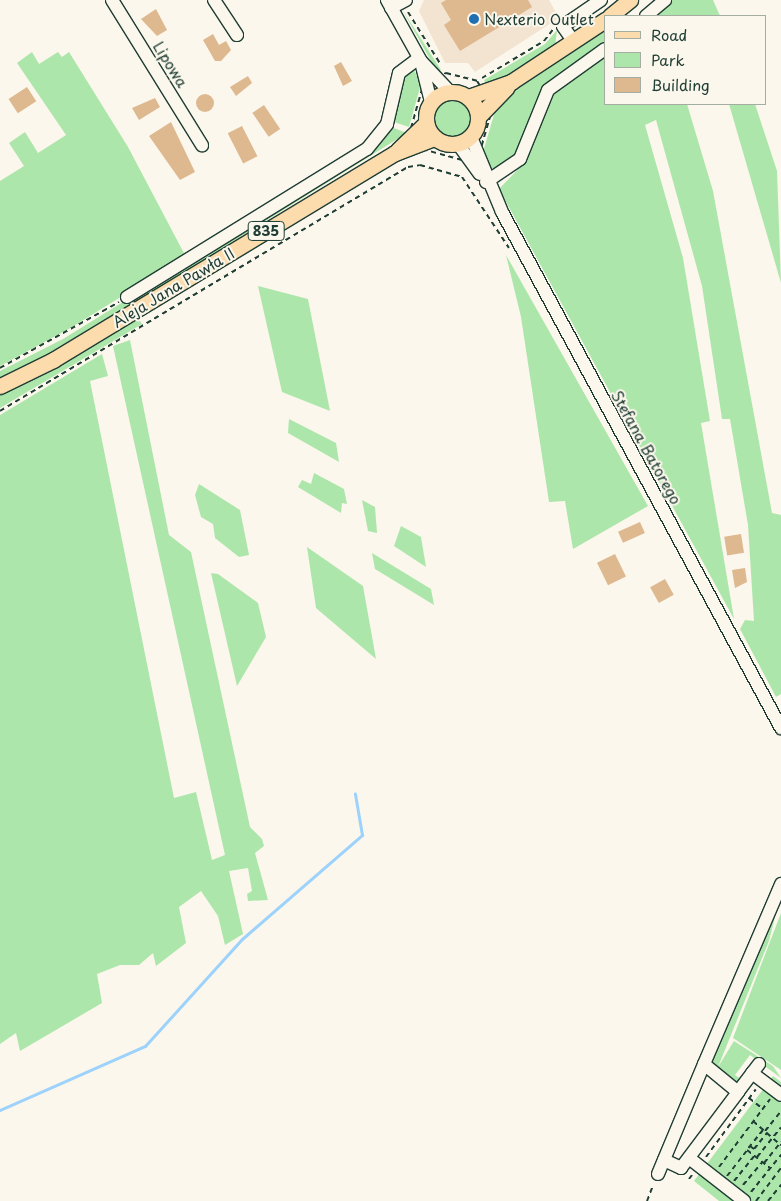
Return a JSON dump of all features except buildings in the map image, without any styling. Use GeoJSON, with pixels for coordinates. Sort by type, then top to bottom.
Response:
{"type":"FeatureCollection","features":[{"type":"Feature","properties":{"kind":"main road"},"geometry":{"type":"LineString","coordinates":[[611,15],[630,0]]}},
{"type":"Feature","properties":{"kind":"main road"},"geometry":{"type":"LineString","coordinates":[[512,82],[468,97],[450,92],[430,103],[426,123],[434,138],[464,140],[478,116],[512,82],[604,21]]}},
{"type":"Feature","properties":{"kind":"main road"},"geometry":{"type":"LineString","coordinates":[[468,97],[478,116]]}},
{"type":"Feature","properties":{"kind":"main road","name":"Aleja Jana Pawła II"},"geometry":{"type":"LineString","coordinates":[[395,153],[426,123]]}},
{"type":"Feature","properties":{"kind":"main road","name":"Aleja Jana Pawła II"},"geometry":{"type":"LineString","coordinates":[[0,386],[53,360],[395,153],[434,138]]}},
{"type":"Feature","properties":{"kind":"street","name":"Lipowa"},"geometry":{"type":"LineString","coordinates":[[112,0],[202,145]]}},
{"type":"Feature","properties":{"kind":"street"},"geometry":{"type":"LineString","coordinates":[[214,0],[237,35]]}},
{"type":"Feature","properties":{"kind":"street"},"geometry":{"type":"LineString","coordinates":[[574,42],[563,26],[601,0]]}},
{"type":"Feature","properties":{"kind":"street"},"geometry":{"type":"LineString","coordinates":[[647,15],[665,0]]}},
{"type":"Feature","properties":{"kind":"street"},"geometry":{"type":"LineString","coordinates":[[396,3],[420,59],[430,103]]}},
{"type":"Feature","properties":{"kind":"street"},"geometry":{"type":"LineString","coordinates":[[486,182],[520,159],[548,90],[604,50]]}},
{"type":"Feature","properties":{"kind":"street"},"geometry":{"type":"LineString","coordinates":[[420,59],[450,92]]}},
{"type":"Feature","properties":{"kind":"street"},"geometry":{"type":"LineString","coordinates":[[127,297],[367,148],[386,126],[399,74],[420,59]]}},
{"type":"Feature","properties":{"kind":"street","name":"Stefana Batorego"},"geometry":{"type":"LineString","coordinates":[[464,140],[781,728]]}},
{"type":"Feature","properties":{"kind":"street"},"geometry":{"type":"LineString","coordinates":[[658,1174],[781,884]]}},
{"type":"Feature","properties":{"kind":"street"},"geometry":{"type":"LineString","coordinates":[[704,1064],[742,1093]]}},
{"type":"Feature","properties":{"kind":"street"},"geometry":{"type":"LineString","coordinates":[[664,1160],[681,1168],[758,1073],[778,1093]]}},
{"type":"Feature","properties":{"kind":"street"},"geometry":{"type":"LineString","coordinates":[[689,1158],[735,1194]]}},
{"type":"Feature","properties":{"kind":"path"},"geometry":{"type":"LineString","coordinates":[[396,3],[446,73],[477,81],[483,89]]}},
{"type":"Feature","properties":{"kind":"path"},"geometry":{"type":"LineString","coordinates":[[477,81],[563,26]]}},
{"type":"Feature","properties":{"kind":"path"},"geometry":{"type":"LineString","coordinates":[[439,78],[446,73]]}},
{"type":"Feature","properties":{"kind":"path"},"geometry":{"type":"LineString","coordinates":[[411,130],[425,86]]}},
{"type":"Feature","properties":{"kind":"path"},"geometry":{"type":"LineString","coordinates":[[478,151],[492,104]]}},
{"type":"Feature","properties":{"kind":"path"},"geometry":{"type":"LineString","coordinates":[[421,148],[464,159]]}},
{"type":"Feature","properties":{"kind":"path"},"geometry":{"type":"LineString","coordinates":[[0,411],[408,167],[420,165],[462,177],[506,247],[520,245]]}},
{"type":"Feature","properties":{"kind":"path"},"geometry":{"type":"LineString","coordinates":[[0,368],[127,297]]}},
{"type":"Feature","properties":{"kind":"path"},"geometry":{"type":"LineString","coordinates":[[689,1180],[742,1093],[758,1073]]}},
{"type":"Feature","properties":{"kind":"path"},"geometry":{"type":"LineString","coordinates":[[742,1093],[762,1108]]}},
{"type":"Feature","properties":{"kind":"path"},"geometry":{"type":"LineString","coordinates":[[712,1176],[762,1108],[778,1093]]}},
{"type":"Feature","properties":{"kind":"path"},"geometry":{"type":"LineString","coordinates":[[735,1194],[747,1150],[765,1132],[781,1111],[778,1108]]}},
{"type":"Feature","properties":{"kind":"path"},"geometry":{"type":"LineString","coordinates":[[735,1194],[781,1143],[753,1122]]}},
{"type":"Feature","properties":{"kind":"path"},"geometry":{"type":"LineString","coordinates":[[735,1194],[756,1157],[781,1127]]}},
{"type":"Feature","properties":{"kind":"path"},"geometry":{"type":"LineString","coordinates":[[747,1150],[770,1168]]}},
{"type":"Feature","properties":{"kind":"path"},"geometry":{"type":"LineString","coordinates":[[735,1194],[770,1168],[781,1155]]}},
{"type":"Feature","properties":{"kind":"path"},"geometry":{"type":"LineString","coordinates":[[756,1201],[781,1168]]}},
{"type":"Feature","properties":{"kind":"path"},"geometry":{"type":"LineString","coordinates":[[647,1201],[658,1174]]}},
{"type":"Feature","properties":{"kind":"path"},"geometry":{"type":"LineString","coordinates":[[768,1201],[781,1185]]}},
{"type":"Feature","properties":{"kind":"shaded area"},"geometry":{"type":"Polygon","coordinates":[[[424,0],[549,0],[559,18],[475,72],[468,63],[445,63],[419,11],[424,0]]]}},
{"type":"Feature","properties":{"kind":"green space"},"geometry":{"type":"Polygon","coordinates":[[[673,0],[713,0],[720,15],[656,15],[673,0]]]}},
{"type":"Feature","properties":{"kind":"green space"},"geometry":{"type":"Polygon","coordinates":[[[402,9],[441,70],[437,72],[402,9]]]}},
{"type":"Feature","properties":{"kind":"green space"},"geometry":{"type":"Polygon","coordinates":[[[604,29],[604,44],[542,90],[513,158],[495,169],[489,167],[483,152],[498,101],[604,29]]]}},
{"type":"Feature","properties":{"kind":"green space"},"geometry":{"type":"Polygon","coordinates":[[[557,30],[555,48],[487,86],[484,80],[545,44],[557,30]]]}},
{"type":"Feature","properties":{"kind":"green space"},"geometry":{"type":"Polygon","coordinates":[[[32,52],[39,64],[58,52],[62,57],[69,52],[128,147],[186,257],[67,330],[0,366],[0,181],[24,166],[9,143],[25,132],[38,153],[66,135],[17,63],[32,52]]]}},
{"type":"Feature","properties":{"kind":"green space"},"geometry":{"type":"Polygon","coordinates":[[[604,56],[604,105],[687,105],[713,191],[772,513],[781,515],[781,694],[776,697],[740,629],[745,620],[754,621],[748,525],[730,419],[722,419],[702,286],[656,120],[645,125],[683,258],[710,421],[701,423],[734,619],[499,189],[524,163],[554,91],[604,56]]]}},
{"type":"Feature","properties":{"kind":"green space"},"geometry":{"type":"Polygon","coordinates":[[[413,68],[421,84],[409,127],[394,122],[397,84],[413,68]]]}},
{"type":"Feature","properties":{"kind":"green space"},"geometry":{"type":"Polygon","coordinates":[[[452,101],[464,107],[470,119],[464,131],[452,137],[440,131],[434,119],[440,107],[452,101]]]}},
{"type":"Feature","properties":{"kind":"green space"},"geometry":{"type":"Polygon","coordinates":[[[729,105],[755,105],[777,171],[781,283],[729,105]]]}},
{"type":"Feature","properties":{"kind":"green space"},"geometry":{"type":"Polygon","coordinates":[[[391,127],[407,133],[70,343],[0,379],[0,371],[63,339],[259,218],[391,127]]]}},
{"type":"Feature","properties":{"kind":"green space"},"geometry":{"type":"Polygon","coordinates":[[[506,255],[648,506],[573,549],[565,501],[549,502],[521,317],[506,255]]]}},
{"type":"Feature","properties":{"kind":"green space"},"geometry":{"type":"Polygon","coordinates":[[[258,286],[308,299],[330,411],[282,392],[258,286]]]}},
{"type":"Feature","properties":{"kind":"green space"},"geometry":{"type":"Polygon","coordinates":[[[137,316],[142,324],[0,408],[0,395],[47,373],[137,316]]]}},
{"type":"Feature","properties":{"kind":"green space"},"geometry":{"type":"Polygon","coordinates":[[[130,340],[169,535],[191,552],[250,827],[262,839],[264,846],[255,853],[268,900],[248,901],[247,894],[252,891],[248,868],[229,871],[243,934],[225,945],[218,916],[201,891],[179,907],[186,943],[156,966],[153,953],[139,965],[120,965],[97,974],[102,1003],[20,1051],[16,1033],[0,1044],[0,415],[102,354],[108,376],[90,381],[174,798],[196,792],[212,860],[225,855],[113,346],[130,340]]]}},
{"type":"Feature","properties":{"kind":"green space"},"geometry":{"type":"Polygon","coordinates":[[[289,419],[336,443],[339,462],[288,433],[289,419]]]}},
{"type":"Feature","properties":{"kind":"green space"},"geometry":{"type":"Polygon","coordinates":[[[314,473],[344,489],[347,504],[342,503],[341,513],[298,487],[302,480],[311,484],[314,473]]]}},
{"type":"Feature","properties":{"kind":"green space"},"geometry":{"type":"Polygon","coordinates":[[[199,484],[240,510],[249,555],[239,557],[215,538],[213,524],[201,517],[195,495],[199,484]]]}},
{"type":"Feature","properties":{"kind":"green space"},"geometry":{"type":"Polygon","coordinates":[[[362,500],[375,507],[377,533],[368,531],[362,500]]]}},
{"type":"Feature","properties":{"kind":"green space"},"geometry":{"type":"Polygon","coordinates":[[[401,526],[421,537],[426,567],[394,546],[401,526]]]}},
{"type":"Feature","properties":{"kind":"green space"},"geometry":{"type":"Polygon","coordinates":[[[307,547],[363,586],[376,659],[316,608],[307,547]]]}},
{"type":"Feature","properties":{"kind":"green space"},"geometry":{"type":"Polygon","coordinates":[[[372,553],[431,589],[434,605],[375,569],[372,553]]]}},
{"type":"Feature","properties":{"kind":"green space"},"geometry":{"type":"Polygon","coordinates":[[[211,573],[218,574],[258,603],[266,637],[237,686],[211,573]]]}},
{"type":"Feature","properties":{"kind":"green space"},"geometry":{"type":"Polygon","coordinates":[[[781,893],[769,941],[718,1067],[734,1041],[773,1066],[781,1078],[750,1055],[735,1075],[741,1079],[735,1083],[714,1066],[712,1058],[781,893]]]}},
{"type":"Feature","properties":{"kind":"green space"},"geometry":{"type":"Polygon","coordinates":[[[781,913],[781,1070],[733,1038],[781,913]]]}},
{"type":"Feature","properties":{"kind":"green space"},"geometry":{"type":"Polygon","coordinates":[[[773,1076],[781,1082],[781,1201],[719,1201],[694,1181],[773,1076]]]}},
{"type":"Feature","properties":{"kind":"waterway"},"geometry":{"type":"LineString","coordinates":[[0,1110],[145,1046],[242,939],[362,835],[355,794]]}},
{"type":"Feature","properties":{"kind":"place","name":"Nexterio Outlet"},"geometry":{"type":"Point","coordinates":[474,19]}}]}
